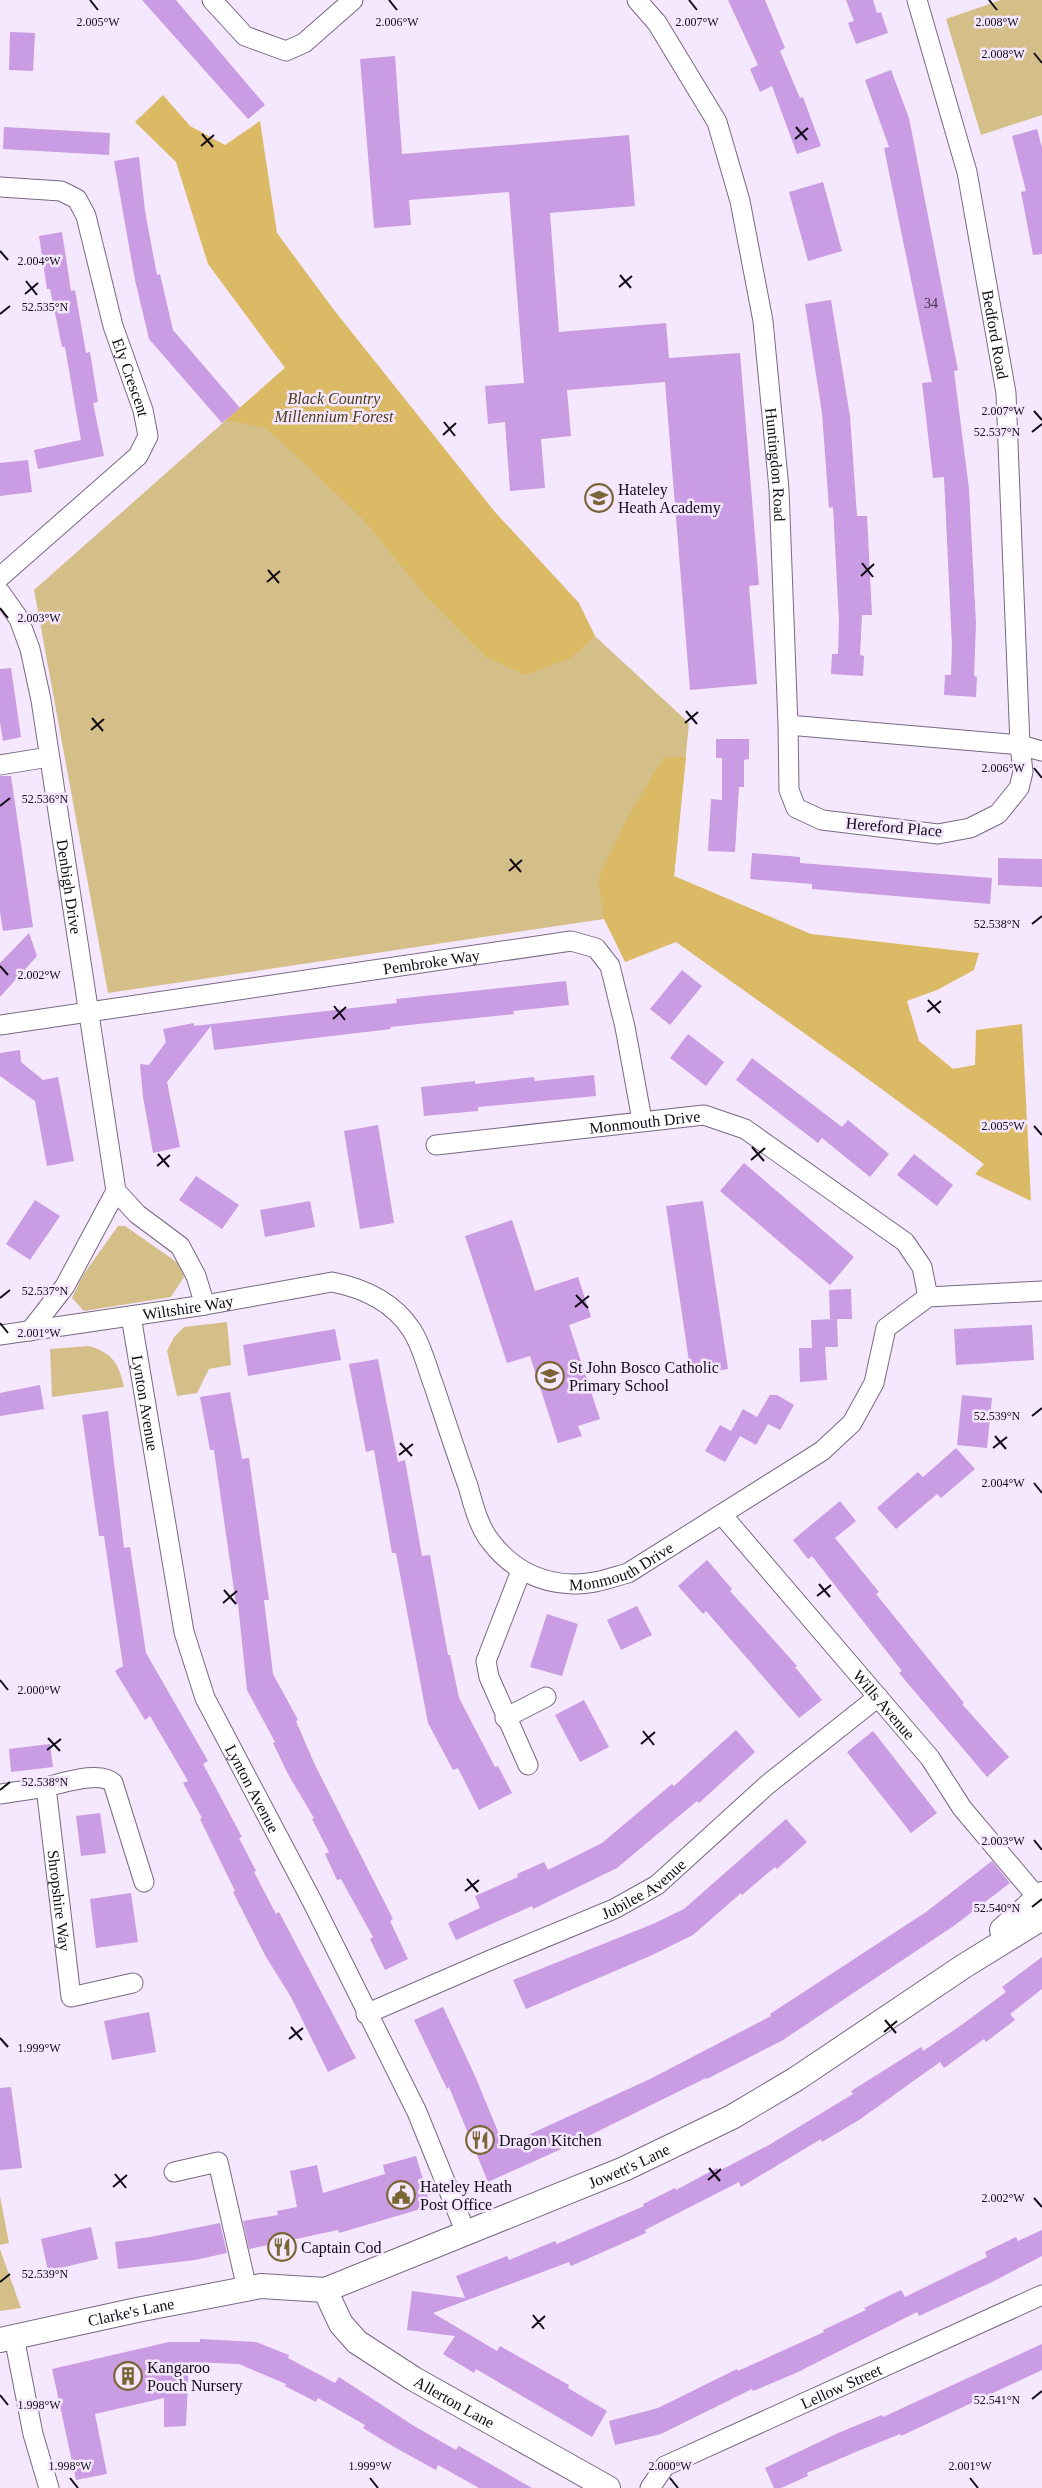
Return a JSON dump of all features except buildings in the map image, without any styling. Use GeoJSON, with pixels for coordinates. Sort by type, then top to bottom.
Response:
{"type":"FeatureCollection","features":[{"type":"Feature","properties":{"kind":"street"},"geometry":{"type":"LineString","coordinates":[[212,0],[245,36],[286,51],[304,43],[353,0]]}},
{"type":"Feature","properties":{"kind":"street","name":"Huntingdon Road"},"geometry":{"type":"LineString","coordinates":[[638,0],[658,24],[716,122],[740,201],[763,321],[779,490],[788,725]]}},
{"type":"Feature","properties":{"kind":"street","name":"Bedford Road"},"geometry":{"type":"LineString","coordinates":[[917,0],[966,172],[1006,393],[1020,745]]}},
{"type":"Feature","properties":{"kind":"street","name":"Ely Crescent"},"geometry":{"type":"LineString","coordinates":[[0,187],[61,191],[77,200],[86,216],[113,326],[144,410],[148,436],[138,456],[0,577]]}},
{"type":"Feature","properties":{"kind":"street","name":"Denbigh Drive"},"geometry":{"type":"LineString","coordinates":[[0,592],[19,619],[30,649],[41,700],[116,1191]]}},
{"type":"Feature","properties":{"kind":"street"},"geometry":{"type":"LineString","coordinates":[[788,725],[1020,745],[1042,751]]}},
{"type":"Feature","properties":{"kind":"street","name":"Hereford Place"},"geometry":{"type":"LineString","coordinates":[[788,725],[788,790],[796,808],[822,820],[938,834],[970,828],[998,814],[1020,788],[1023,772],[1020,745]]}},
{"type":"Feature","properties":{"kind":"street"},"geometry":{"type":"LineString","coordinates":[[0,765],[49,757]]}},
{"type":"Feature","properties":{"kind":"street","name":"Pembroke Way"},"geometry":{"type":"LineString","coordinates":[[0,1025],[571,941],[596,948],[610,966],[625,1027],[642,1120]]}},
{"type":"Feature","properties":{"kind":"street","name":"Monmouth Drive"},"geometry":{"type":"LineString","coordinates":[[373,1295],[393,1310],[411,1330],[425,1362],[474,1506],[490,1542],[521,1571],[554,1582],[574,1584],[598,1582],[628,1573],[723,1516],[822,1451],[852,1423],[874,1383],[886,1328],[928,1297],[922,1267],[905,1242],[745,1129],[704,1115],[642,1120],[436,1144]]}},
{"type":"Feature","properties":{"kind":"street"},"geometry":{"type":"LineString","coordinates":[[30,1331],[65,1286],[116,1191],[137,1214],[180,1246],[196,1276],[205,1305]]}},
{"type":"Feature","properties":{"kind":"street","name":"Wiltshire Way"},"geometry":{"type":"LineString","coordinates":[[0,1335],[205,1305],[332,1282],[350,1286],[373,1295]]}},
{"type":"Feature","properties":{"kind":"street"},"geometry":{"type":"LineString","coordinates":[[928,1297],[1042,1291]]}},
{"type":"Feature","properties":{"kind":"street","name":"Lynton Avenue"},"geometry":{"type":"LineString","coordinates":[[131,1316],[184,1632],[205,1698],[312,1901],[366,2014],[417,2112],[466,2233]]}},
{"type":"Feature","properties":{"kind":"street","name":"Wills Avenue"},"geometry":{"type":"LineString","coordinates":[[723,1516],[930,1758],[962,1808],[1041,1903]]}},
{"type":"Feature","properties":{"kind":"street"},"geometry":{"type":"LineString","coordinates":[[521,1571],[486,1661],[489,1677],[505,1718],[528,1765]]}},
{"type":"Feature","properties":{"kind":"street","name":"Jubilee Avenue"},"geometry":{"type":"LineString","coordinates":[[366,2014],[492,1958],[614,1909],[657,1885],[767,1785],[878,1697]]}},
{"type":"Feature","properties":{"kind":"street"},"geometry":{"type":"LineString","coordinates":[[505,1718],[546,1698]]}},
{"type":"Feature","properties":{"kind":"street"},"geometry":{"type":"LineString","coordinates":[[0,1794],[98,1776],[108,1778],[113,1783],[144,1882]]}},
{"type":"Feature","properties":{"kind":"street","name":"Shropshire Way"},"geometry":{"type":"LineString","coordinates":[[46,1787],[71,1997],[133,1983]]}},
{"type":"Feature","properties":{"kind":"street","name":"Jowett's Lane"},"geometry":{"type":"LineString","coordinates":[[254,2288],[325,2290],[624,2169],[732,2117],[796,2079],[964,1966],[1041,1903]]}},
{"type":"Feature","properties":{"kind":"street"},"geometry":{"type":"LineString","coordinates":[[174,2172],[218,2162],[254,2288]]}},
{"type":"Feature","properties":{"kind":"street","name":"Clarke's Lane"},"geometry":{"type":"LineString","coordinates":[[7,2338],[137,2310],[254,2288]]}},
{"type":"Feature","properties":{"kind":"street","name":"Allerton Lane"},"geometry":{"type":"LineString","coordinates":[[325,2290],[341,2324],[357,2342],[414,2379],[608,2488]]}},
{"type":"Feature","properties":{"kind":"street","name":"Lellow Street"},"geometry":{"type":"LineString","coordinates":[[650,2488],[665,2466],[1042,2295]]}},
{"type":"Feature","properties":{"kind":"street"},"geometry":{"type":"LineString","coordinates":[[7,2338],[49,2488]]}},
{"type":"Feature","properties":{"kind":"green space"},"geometry":{"type":"Polygon","coordinates":[[[1001,0],[1042,0],[1042,115],[981,135],[946,19],[1001,0]]]}},
{"type":"Feature","properties":{"kind":"green space","name":"Black Country Millennium Forest"},"geometry":{"type":"Polygon","coordinates":[[[163,95],[190,126],[225,145],[260,121],[277,233],[334,310],[495,512],[579,603],[595,636],[571,658],[525,675],[486,657],[425,595],[363,519],[266,428],[226,420],[285,368],[208,264],[176,162],[135,122],[163,95]]]}},
{"type":"Feature","properties":{"kind":"green space"},"geometry":{"type":"Polygon","coordinates":[[[295,359],[689,723],[674,876],[604,919],[108,993],[34,590],[295,359]]]}},
{"type":"Feature","properties":{"kind":"green space"},"geometry":{"type":"Polygon","coordinates":[[[664,757],[686,757],[674,876],[811,934],[979,953],[974,970],[937,990],[907,1001],[919,1041],[953,1069],[975,1065],[976,1030],[1022,1024],[1031,1201],[975,1174],[984,1164],[676,942],[625,962],[604,919],[598,879],[629,815],[664,757]]]}},
{"type":"Feature","properties":{"kind":"green space"},"geometry":{"type":"Polygon","coordinates":[[[118,1226],[125,1226],[178,1263],[184,1277],[171,1297],[84,1311],[72,1298],[83,1275],[118,1226]]]}},
{"type":"Feature","properties":{"kind":"green space"},"geometry":{"type":"Polygon","coordinates":[[[227,1322],[231,1365],[209,1369],[197,1393],[177,1396],[167,1351],[174,1337],[184,1327],[227,1322]]]}},
{"type":"Feature","properties":{"kind":"green space"},"geometry":{"type":"Polygon","coordinates":[[[89,1346],[104,1352],[114,1360],[124,1387],[52,1397],[50,1349],[89,1346]]]}},
{"type":"Feature","properties":{"kind":"green space"},"geometry":{"type":"Polygon","coordinates":[[[0,2196],[9,2243],[0,2245],[0,2196]]]}},
{"type":"Feature","properties":{"kind":"green space"},"geometry":{"type":"Polygon","coordinates":[[[0,2249],[21,2308],[0,2311],[0,2249]]]}},
{"type":"Feature","properties":{"kind":"place","name":"Hateley Heath Academy"},"geometry":{"type":"Point","coordinates":[599,498]}},
{"type":"Feature","properties":{"kind":"place","name":"St John Bosco Catholic Primary School"},"geometry":{"type":"Point","coordinates":[550,1376]}},
{"type":"Feature","properties":{"kind":"place","name":"Dragon Kitchen"},"geometry":{"type":"Point","coordinates":[480,2140]}},
{"type":"Feature","properties":{"kind":"place","name":"Hateley Heath Post Office"},"geometry":{"type":"Point","coordinates":[401,2195]}},
{"type":"Feature","properties":{"kind":"place","name":"Captain Cod"},"geometry":{"type":"Point","coordinates":[282,2247]}},
{"type":"Feature","properties":{"kind":"place","name":"Kangaroo Pouch Nursery"},"geometry":{"type":"Point","coordinates":[128,2376]}}]}
